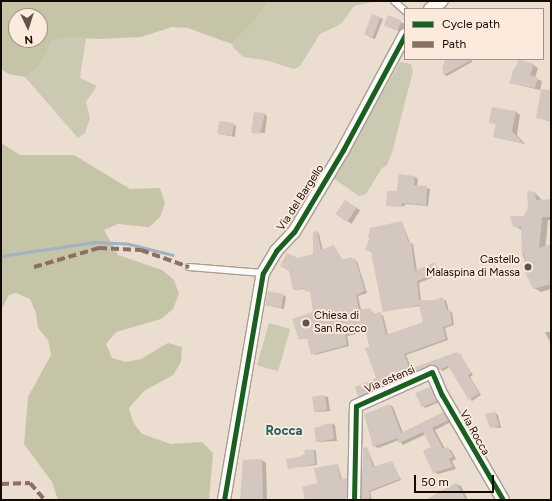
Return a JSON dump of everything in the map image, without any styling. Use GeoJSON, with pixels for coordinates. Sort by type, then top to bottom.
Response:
{"type":"FeatureCollection","features":[{"type":"Feature","properties":{"kind":"street"},"geometry":{"type":"LineString","coordinates":[[432,8],[442,1]]}},
{"type":"Feature","properties":{"kind":"street","name":"Via del Bargello"},"geometry":{"type":"LineString","coordinates":[[224,500],[263,273],[276,251],[294,232],[343,150],[404,38]]}},
{"type":"Feature","properties":{"kind":"street","name":"Via estensi"},"geometry":{"type":"LineString","coordinates":[[354,500],[356,406],[432,372]]}},
{"type":"Feature","properties":{"kind":"street","name":"Via Rocca"},"geometry":{"type":"LineString","coordinates":[[432,372],[442,395],[503,500]]}},
{"type":"Feature","properties":{"kind":"lane"},"geometry":{"type":"LineString","coordinates":[[394,1],[404,10]]}},
{"type":"Feature","properties":{"kind":"lane"},"geometry":{"type":"LineString","coordinates":[[189,267],[263,273]]}},
{"type":"Feature","properties":{"kind":"shaded area"},"geometry":{"type":"Polygon","coordinates":[[[1,1],[268,1],[261,13],[232,44],[188,28],[172,27],[141,37],[100,39],[68,37],[52,40],[48,48],[38,68],[25,77],[9,74],[1,69],[1,1]]]}},
{"type":"Feature","properties":{"kind":"shaded area"},"geometry":{"type":"Polygon","coordinates":[[[268,1],[376,1],[354,6],[341,24],[320,34],[300,66],[294,69],[265,60],[243,57],[233,47],[232,44],[261,13],[268,1]]]}},
{"type":"Feature","properties":{"kind":"shaded area"},"geometry":{"type":"Polygon","coordinates":[[[68,37],[86,38],[80,78],[97,86],[86,102],[90,118],[85,133],[78,138],[25,77],[38,68],[52,40],[68,37]]]}},
{"type":"Feature","properties":{"kind":"shaded area"},"geometry":{"type":"Polygon","coordinates":[[[400,62],[411,64],[413,71],[392,153],[387,165],[382,168],[366,194],[359,196],[333,178],[400,62]]]}},
{"type":"Feature","properties":{"kind":"shaded area"},"geometry":{"type":"Polygon","coordinates":[[[1,143],[20,155],[74,155],[130,189],[160,188],[165,203],[160,217],[149,227],[118,224],[104,230],[118,255],[162,270],[174,280],[179,294],[173,309],[161,319],[116,332],[106,344],[112,358],[126,362],[141,359],[168,343],[182,347],[181,362],[173,375],[144,391],[129,408],[133,422],[142,434],[171,444],[202,442],[213,453],[209,500],[58,500],[52,482],[24,444],[28,397],[51,355],[48,340],[38,328],[36,313],[30,299],[16,293],[9,295],[1,310],[1,143]]]}},
{"type":"Feature","properties":{"kind":"shaded area"},"geometry":{"type":"Polygon","coordinates":[[[269,323],[290,329],[278,371],[257,365],[269,323]]]}},
{"type":"Feature","properties":{"kind":"building"},"geometry":{"type":"Polygon","coordinates":[[[372,14],[380,17],[373,38],[364,35],[372,14]]]}},
{"type":"Feature","properties":{"kind":"building"},"geometry":{"type":"Polygon","coordinates":[[[388,15],[402,21],[398,31],[384,25],[388,15]]]}},
{"type":"Feature","properties":{"kind":"building"},"geometry":{"type":"Polygon","coordinates":[[[446,60],[471,60],[444,75],[442,67],[446,60]]]}},
{"type":"Feature","properties":{"kind":"building"},"geometry":{"type":"Polygon","coordinates":[[[519,60],[534,64],[530,75],[538,78],[535,88],[509,83],[519,60]]]}},
{"type":"Feature","properties":{"kind":"building"},"geometry":{"type":"Polygon","coordinates":[[[541,89],[551,90],[551,121],[536,118],[541,89]]]}},
{"type":"Feature","properties":{"kind":"building"},"geometry":{"type":"Polygon","coordinates":[[[492,107],[516,111],[512,131],[523,143],[493,137],[496,124],[489,123],[492,107]]]}},
{"type":"Feature","properties":{"kind":"building"},"geometry":{"type":"Polygon","coordinates":[[[254,112],[265,113],[260,134],[251,133],[254,112]]]}},
{"type":"Feature","properties":{"kind":"building"},"geometry":{"type":"Polygon","coordinates":[[[219,121],[234,123],[232,136],[217,134],[219,121]]]}},
{"type":"Feature","properties":{"kind":"building"},"geometry":{"type":"Polygon","coordinates":[[[399,174],[415,176],[414,185],[427,186],[426,205],[402,203],[402,207],[386,206],[387,191],[397,191],[399,174]]]}},
{"type":"Feature","properties":{"kind":"building","name":"Castello Malaspina di Massa"},"geometry":{"type":"Polygon","coordinates":[[[527,191],[535,192],[536,200],[551,199],[551,217],[542,217],[539,248],[551,244],[551,284],[533,289],[524,270],[525,255],[522,255],[521,227],[513,227],[510,216],[524,216],[528,208],[527,191]]]}},
{"type":"Feature","properties":{"kind":"building"},"geometry":{"type":"Polygon","coordinates":[[[345,200],[357,208],[347,222],[335,214],[345,200]]]}},
{"type":"Feature","properties":{"kind":"building"},"geometry":{"type":"Polygon","coordinates":[[[402,221],[408,242],[411,242],[415,271],[435,262],[439,272],[417,281],[419,300],[431,301],[443,297],[447,310],[450,310],[452,324],[443,327],[446,339],[404,354],[410,369],[457,352],[458,355],[460,353],[471,373],[468,375],[479,393],[469,400],[448,366],[439,370],[432,365],[358,397],[355,387],[376,378],[365,348],[370,346],[365,331],[345,335],[347,345],[311,355],[307,337],[299,340],[292,319],[313,312],[310,291],[305,292],[305,288],[293,290],[289,271],[280,266],[287,253],[298,258],[313,254],[313,232],[317,231],[321,250],[334,245],[341,260],[351,257],[352,259],[355,258],[365,291],[356,295],[359,310],[370,308],[372,314],[381,312],[386,335],[423,322],[419,305],[383,312],[371,252],[365,250],[370,237],[368,238],[370,228],[402,221]]]}},
{"type":"Feature","properties":{"kind":"building"},"geometry":{"type":"Polygon","coordinates":[[[268,291],[284,294],[281,308],[265,305],[268,291]]]}},
{"type":"Feature","properties":{"kind":"building"},"geometry":{"type":"Polygon","coordinates":[[[430,387],[437,401],[422,407],[415,393],[430,387]]]}},
{"type":"Feature","properties":{"kind":"building"},"geometry":{"type":"Polygon","coordinates":[[[325,395],[327,410],[314,412],[312,397],[325,395]]]}},
{"type":"Feature","properties":{"kind":"building"},"geometry":{"type":"Polygon","coordinates":[[[390,404],[401,433],[443,412],[448,420],[432,428],[443,449],[448,447],[453,457],[449,459],[453,467],[433,473],[423,451],[431,447],[423,432],[399,443],[397,438],[373,447],[364,414],[390,404]]]}},
{"type":"Feature","properties":{"kind":"building"},"geometry":{"type":"Polygon","coordinates":[[[495,412],[499,426],[490,428],[485,414],[495,412]]]}},
{"type":"Feature","properties":{"kind":"building"},"geometry":{"type":"Polygon","coordinates":[[[332,423],[334,439],[316,442],[314,428],[332,423]]]}},
{"type":"Feature","properties":{"kind":"building"},"geometry":{"type":"Polygon","coordinates":[[[367,447],[373,467],[392,461],[400,479],[369,491],[370,498],[362,499],[363,448],[367,447]]]}},
{"type":"Feature","properties":{"kind":"building"},"geometry":{"type":"Polygon","coordinates":[[[314,449],[315,464],[288,469],[286,459],[299,457],[305,454],[304,450],[314,449]]]}},
{"type":"Feature","properties":{"kind":"building"},"geometry":{"type":"Polygon","coordinates":[[[262,459],[263,499],[240,500],[243,460],[262,459]]]}},
{"type":"Feature","properties":{"kind":"building"},"geometry":{"type":"Polygon","coordinates":[[[338,464],[340,479],[347,478],[347,500],[305,500],[302,487],[317,483],[314,468],[338,464]]]}},
{"type":"Feature","properties":{"kind":"building"},"geometry":{"type":"Polygon","coordinates":[[[456,483],[466,500],[425,500],[456,483]]]}},
{"type":"Feature","properties":{"kind":"waterway"},"geometry":{"type":"LineString","coordinates":[[1,256],[95,242],[129,244],[173,255]]}},
{"type":"Feature","properties":{"kind":"marked path"},"geometry":{"type":"LineString","coordinates":[[34,267],[99,248],[141,250],[189,267]]}},
{"type":"Feature","properties":{"kind":"marked path"},"geometry":{"type":"LineString","coordinates":[[1,484],[30,483],[45,500]]}},
{"type":"Feature","properties":{"kind":"cycle path"},"geometry":{"type":"LineString","coordinates":[[224,500],[263,273],[276,251],[294,232],[343,150],[404,37]]}},
{"type":"Feature","properties":{"kind":"cycle path"},"geometry":{"type":"LineString","coordinates":[[354,500],[356,406],[432,372],[442,395],[503,500]]}},
{"type":"Feature","properties":{"kind":"place","name":"Castello Malaspina di Massa"},"geometry":{"type":"Point","coordinates":[528,267]}},
{"type":"Feature","properties":{"kind":"place","name":"Chiesa di San Rocco"},"geometry":{"type":"Point","coordinates":[306,323]}},
{"type":"Feature","properties":{"kind":"district","name":"Rocca"},"geometry":{"type":"Point","coordinates":[284,431]}}]}
